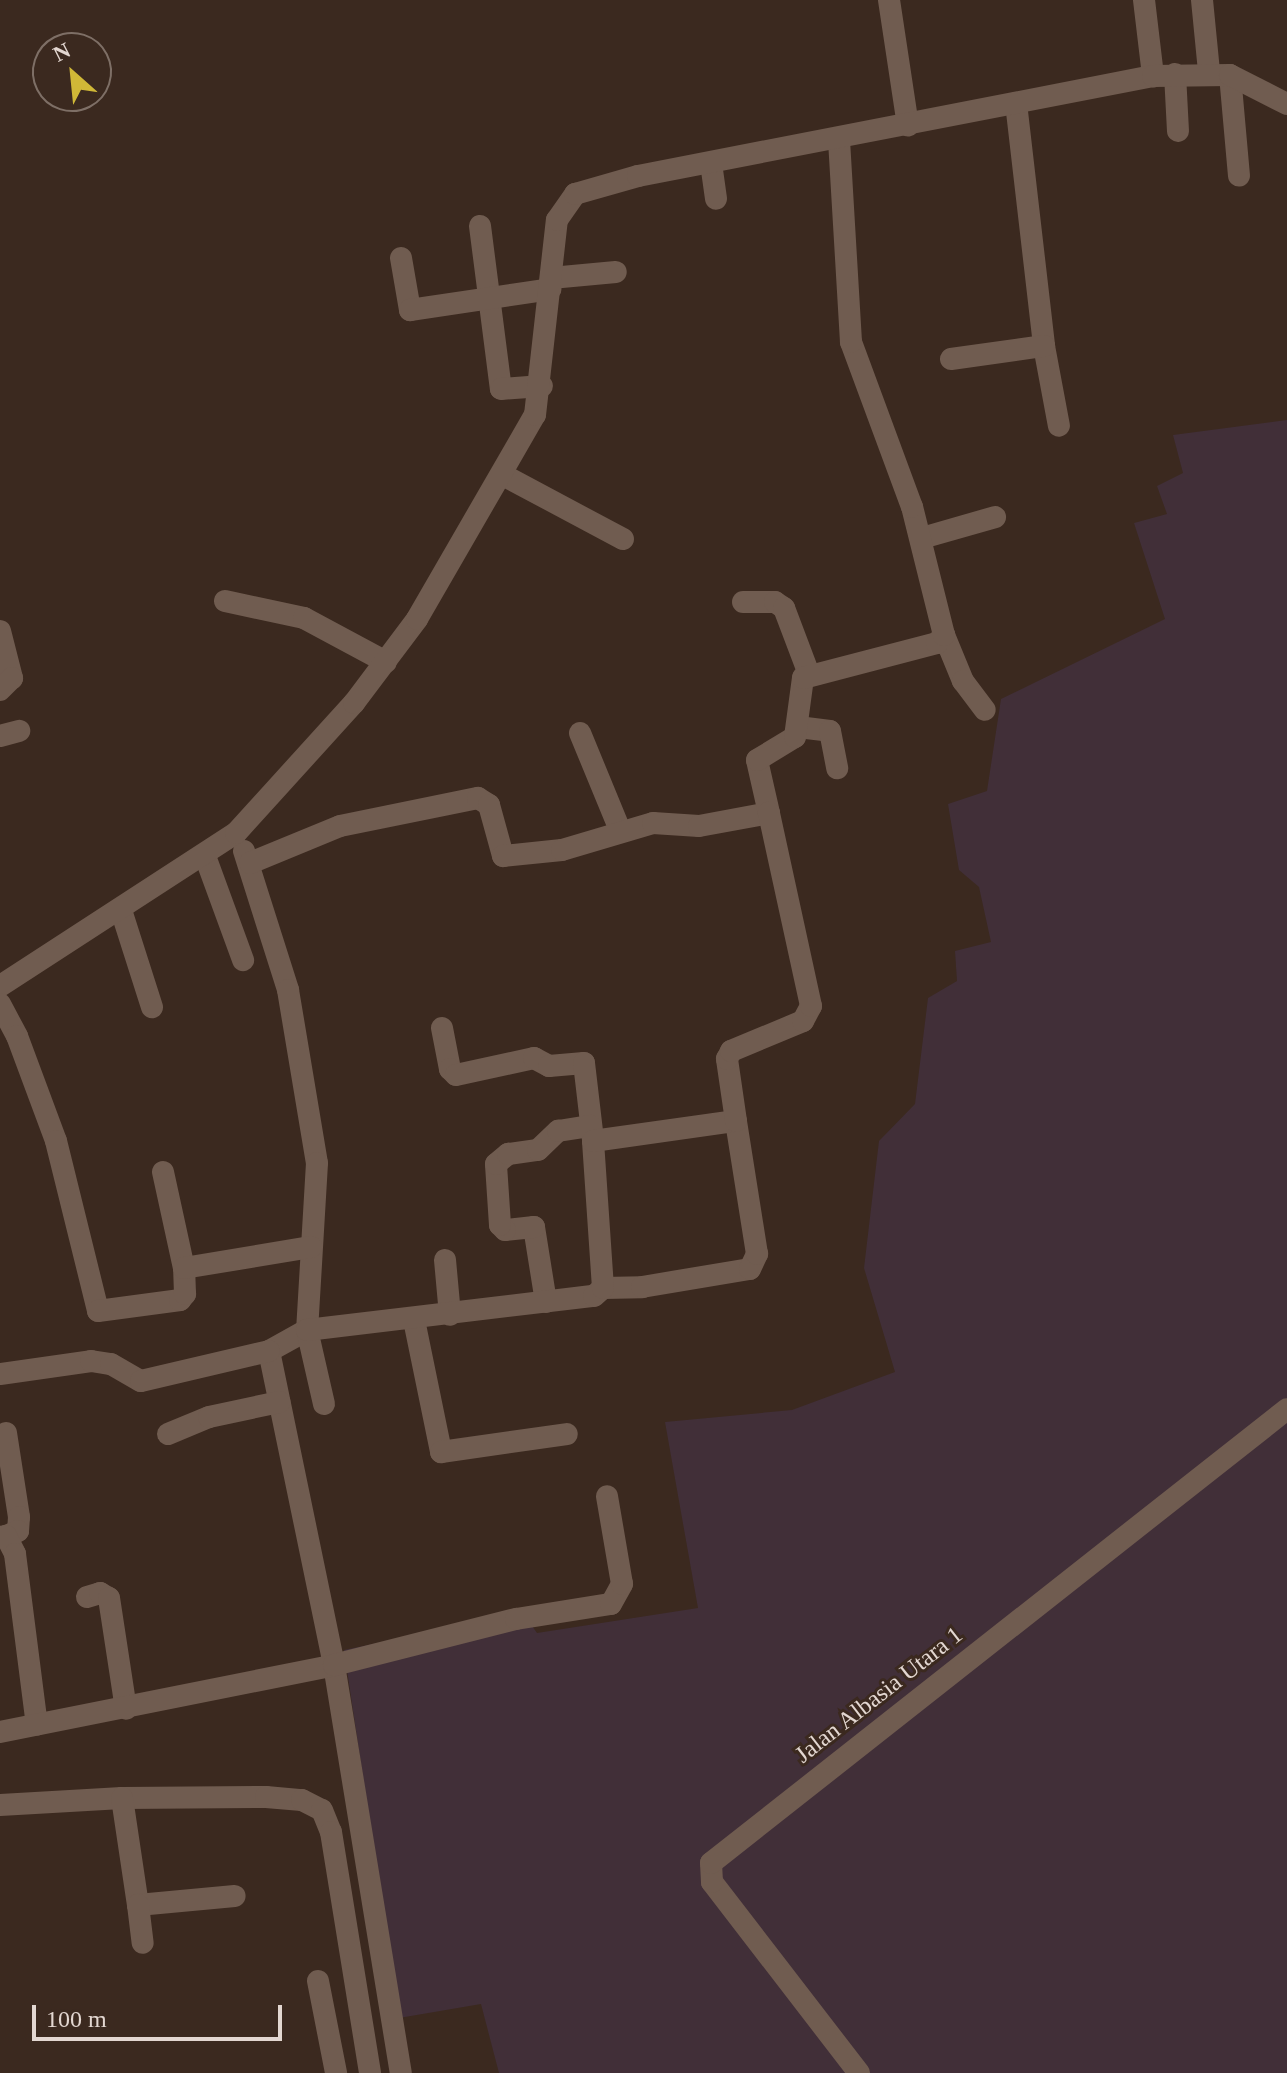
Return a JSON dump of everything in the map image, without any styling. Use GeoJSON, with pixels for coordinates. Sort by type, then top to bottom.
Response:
{"type":"FeatureCollection","features":[{"type":"Feature","properties":{"kind":"street"},"geometry":{"type":"LineString","coordinates":[[889,0],[908,126]]}},
{"type":"Feature","properties":{"kind":"street"},"geometry":{"type":"LineString","coordinates":[[1144,0],[1178,131]]}},
{"type":"Feature","properties":{"kind":"street"},"geometry":{"type":"LineString","coordinates":[[1202,0],[1220,73],[1239,176]]}},
{"type":"Feature","properties":{"kind":"street"},"geometry":{"type":"LineString","coordinates":[[0,986],[205,856],[236,833],[386,662],[440,584],[535,415],[542,386],[557,220],[575,194],[711,163],[1164,75],[1220,73],[1287,104]]}},
{"type":"Feature","properties":{"kind":"street"},"geometry":{"type":"LineString","coordinates":[[1016,103],[1044,346],[1059,426]]}},
{"type":"Feature","properties":{"kind":"street"},"geometry":{"type":"LineString","coordinates":[[839,139],[853,354],[922,538],[944,635],[963,681],[985,710]]}},
{"type":"Feature","properties":{"kind":"street"},"geometry":{"type":"LineString","coordinates":[[711,163],[716,199]]}},
{"type":"Feature","properties":{"kind":"street"},"geometry":{"type":"LineString","coordinates":[[480,226],[501,389],[542,386]]}},
{"type":"Feature","properties":{"kind":"street"},"geometry":{"type":"LineString","coordinates":[[401,258],[409,310],[488,299],[616,272]]}},
{"type":"Feature","properties":{"kind":"street"},"geometry":{"type":"LineString","coordinates":[[951,359],[1044,346]]}},
{"type":"Feature","properties":{"kind":"street"},"geometry":{"type":"LineString","coordinates":[[503,475],[623,539]]}},
{"type":"Feature","properties":{"kind":"street"},"geometry":{"type":"LineString","coordinates":[[922,538],[995,517]]}},
{"type":"Feature","properties":{"kind":"street"},"geometry":{"type":"LineString","coordinates":[[225,601],[304,618],[386,662]]}},
{"type":"Feature","properties":{"kind":"street"},"geometry":{"type":"LineString","coordinates":[[743,602],[775,602],[784,608],[809,674]]}},
{"type":"Feature","properties":{"kind":"street"},"geometry":{"type":"LineString","coordinates":[[0,635],[12,678],[0,690]]}},
{"type":"Feature","properties":{"kind":"street"},"geometry":{"type":"LineString","coordinates":[[0,1374],[91,1361],[111,1364],[141,1381],[269,1351],[307,1330],[414,1320],[594,1296],[603,1288],[642,1287],[750,1269],[757,1254],[727,1059],[731,1051],[803,1021],[811,1006],[757,760],[790,742],[798,727],[799,687],[809,674],[937,643],[944,635]]}},
{"type":"Feature","properties":{"kind":"street"},"geometry":{"type":"LineString","coordinates":[[798,727],[830,731],[837,768]]}},
{"type":"Feature","properties":{"kind":"street"},"geometry":{"type":"LineString","coordinates":[[580,733],[620,830]]}},
{"type":"Feature","properties":{"kind":"street"},"geometry":{"type":"LineString","coordinates":[[250,863],[340,826],[478,798],[489,805],[503,856],[562,850],[620,830],[653,823],[699,826],[769,813]]}},
{"type":"Feature","properties":{"kind":"street"},"geometry":{"type":"LineString","coordinates":[[236,833],[250,863],[288,990],[317,1163],[307,1330],[324,1404]]}},
{"type":"Feature","properties":{"kind":"street"},"geometry":{"type":"LineString","coordinates":[[205,856],[243,960]]}},
{"type":"Feature","properties":{"kind":"street"},"geometry":{"type":"LineString","coordinates":[[121,910],[152,1007]]}},
{"type":"Feature","properties":{"kind":"street"},"geometry":{"type":"LineString","coordinates":[[0,1004],[17,1036],[56,1141],[98,1311],[180,1300],[185,1294],[184,1268],[163,1172]]}},
{"type":"Feature","properties":{"kind":"street"},"geometry":{"type":"LineString","coordinates":[[442,1028],[450,1069],[456,1075],[534,1058],[549,1066],[582,1062],[592,1133],[603,1288]]}},
{"type":"Feature","properties":{"kind":"street"},"geometry":{"type":"LineString","coordinates":[[546,1302],[535,1228],[505,1230],[500,1225],[496,1164],[508,1154],[538,1150],[558,1131],[592,1133],[736,1121]]}},
{"type":"Feature","properties":{"kind":"street"},"geometry":{"type":"LineString","coordinates":[[184,1268],[311,1247]]}},
{"type":"Feature","properties":{"kind":"street"},"geometry":{"type":"LineString","coordinates":[[445,1260],[450,1315]]}},
{"type":"Feature","properties":{"kind":"street"},"geometry":{"type":"LineString","coordinates":[[414,1320],[441,1452],[567,1434]]}},
{"type":"Feature","properties":{"kind":"street"},"geometry":{"type":"LineString","coordinates":[[269,1351],[334,1665],[401,2073]]}},
{"type":"Feature","properties":{"kind":"street"},"geometry":{"type":"LineString","coordinates":[[168,1434],[209,1417],[279,1402]]}},
{"type":"Feature","properties":{"kind":"street","name":"Jalan Albasia Utara 1"},"geometry":{"type":"LineString","coordinates":[[859,2073],[712,1882],[711,1863],[1287,1409]]}},
{"type":"Feature","properties":{"kind":"street"},"geometry":{"type":"LineString","coordinates":[[6,1433],[19,1517],[18,1531],[3,1537],[15,1554],[37,1725]]}},
{"type":"Feature","properties":{"kind":"street"},"geometry":{"type":"LineString","coordinates":[[0,1732],[334,1665],[516,1619],[614,1603],[622,1584],[607,1496]]}},
{"type":"Feature","properties":{"kind":"street"},"geometry":{"type":"LineString","coordinates":[[87,1597],[100,1593],[109,1598],[126,1709]]}},
{"type":"Feature","properties":{"kind":"street"},"geometry":{"type":"LineString","coordinates":[[0,1805],[122,1798],[266,1797],[302,1800],[322,1810],[331,1832],[370,2073]]}},
{"type":"Feature","properties":{"kind":"street"},"geometry":{"type":"LineString","coordinates":[[122,1798],[143,1943]]}},
{"type":"Feature","properties":{"kind":"street"},"geometry":{"type":"LineString","coordinates":[[138,1905],[235,1896]]}},
{"type":"Feature","properties":{"kind":"street"},"geometry":{"type":"LineString","coordinates":[[318,1981],[336,2073]]}},
{"type":"Feature","properties":{"kind":"shaded area"},"geometry":{"type":"Polygon","coordinates":[[[1287,420],[1287,2073],[499,2073],[481,2004],[399,2018],[344,1650],[523,1613],[537,1633],[698,1608],[665,1422],[792,1410],[895,1372],[864,1268],[879,1141],[915,1104],[928,998],[957,981],[955,951],[991,942],[979,887],[959,870],[948,804],[987,791],[1001,699],[1165,619],[1134,523],[1167,514],[1157,486],[1183,473],[1173,435],[1287,420]]]}}]}
